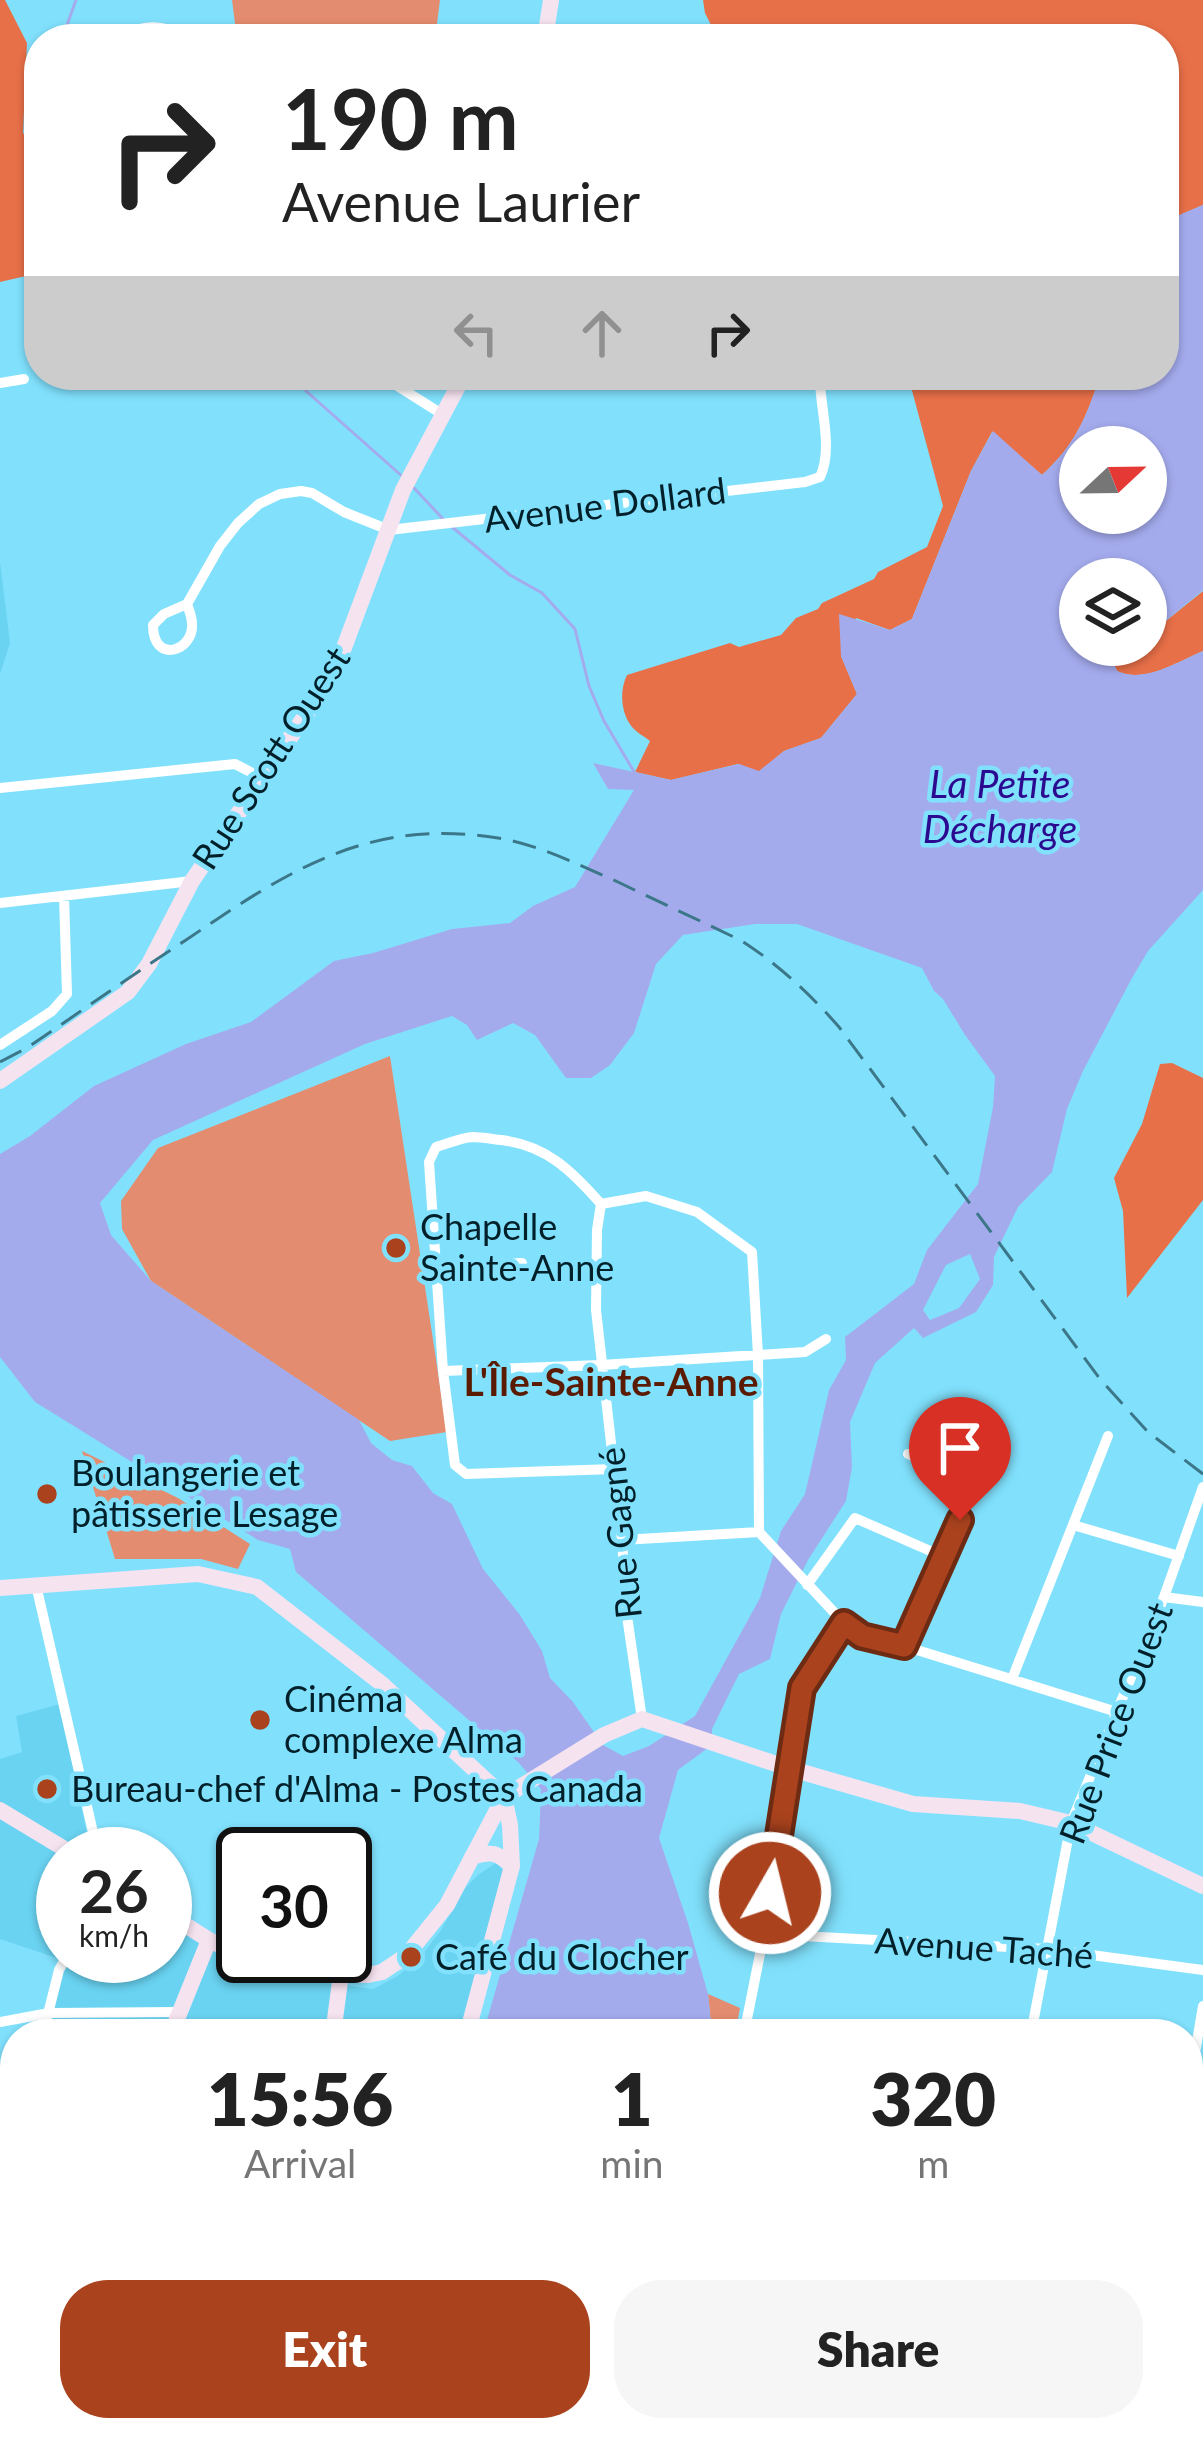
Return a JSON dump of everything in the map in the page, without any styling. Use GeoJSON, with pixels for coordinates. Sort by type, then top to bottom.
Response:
{"type":"FeatureCollection","features":[{"type":"Feature","properties":{"kind":"street"},"geometry":{"type":"LineString","coordinates":[[404,390],[445,416]]}},
{"type":"Feature","properties":{"kind":"street","name":"Rue Scott Ouest"},"geometry":{"type":"LineString","coordinates":[[0,1081],[128,992],[149,964],[192,881],[329,681],[403,490],[457,390]]}},
{"type":"Feature","properties":{"kind":"street","name":"Avenue Dollard"},"geometry":{"type":"LineString","coordinates":[[389,530],[805,482],[820,477],[825,466],[821,390]]}},
{"type":"Feature","properties":{"kind":"street"},"geometry":{"type":"LineString","coordinates":[[187,604],[193,626],[190,636],[174,649],[157,645],[153,625],[187,604],[238,523],[259,504],[280,494],[312,493],[389,530]]}},
{"type":"Feature","properties":{"kind":"street"},"geometry":{"type":"LineString","coordinates":[[0,788],[235,764],[262,778]]}},
{"type":"Feature","properties":{"kind":"street"},"geometry":{"type":"LineString","coordinates":[[0,903],[192,881]]}},
{"type":"Feature","properties":{"kind":"street"},"geometry":{"type":"LineString","coordinates":[[0,1045],[52,1012],[67,994],[64,896]]}},
{"type":"Feature","properties":{"kind":"street"},"geometry":{"type":"LineString","coordinates":[[615,1469],[466,1474],[455,1465],[443,1371],[429,1162],[436,1147],[472,1137],[539,1149],[556,1158],[601,1204],[646,1196],[698,1212],[752,1252],[764,1537],[844,1623],[862,1636],[1117,1712]]}},
{"type":"Feature","properties":{"kind":"street","name":"Rue Gagné"},"geometry":{"type":"LineString","coordinates":[[601,1204],[596,1310],[601,1365],[628,1616],[649,1721]]}},
{"type":"Feature","properties":{"kind":"street"},"geometry":{"type":"LineString","coordinates":[[436,1267],[522,1263]]}},
{"type":"Feature","properties":{"kind":"street"},"geometry":{"type":"LineString","coordinates":[[443,1371],[805,1352],[826,1339]]}},
{"type":"Feature","properties":{"kind":"street"},"geometry":{"type":"LineString","coordinates":[[1012,1678],[1108,1436]]}},
{"type":"Feature","properties":{"kind":"street"},"geometry":{"type":"LineString","coordinates":[[908,1454],[976,1483]]}},
{"type":"Feature","properties":{"kind":"street"},"geometry":{"type":"LineString","coordinates":[[904,1646],[988,1456]]}},
{"type":"Feature","properties":{"kind":"street","name":"Rue Price Ouest"},"geometry":{"type":"LineString","coordinates":[[1034,2019],[1071,1823],[1164,1598],[1203,1487]]}},
{"type":"Feature","properties":{"kind":"street"},"geometry":{"type":"LineString","coordinates":[[807,1585],[855,1518],[944,1557]]}},
{"type":"Feature","properties":{"kind":"street"},"geometry":{"type":"LineString","coordinates":[[1073,1525],[1179,1556]]}},
{"type":"Feature","properties":{"kind":"street"},"geometry":{"type":"LineString","coordinates":[[622,1540],[764,1537]]}},
{"type":"Feature","properties":{"kind":"street"},"geometry":{"type":"LineString","coordinates":[[0,1588],[198,1574],[257,1587],[382,1684],[510,1793],[512,1866],[471,2019]]}},
{"type":"Feature","properties":{"kind":"street"},"geometry":{"type":"LineString","coordinates":[[36,1586],[92,1827]]}},
{"type":"Feature","properties":{"kind":"street"},"geometry":{"type":"LineString","coordinates":[[1164,1598],[1203,1602]]}},
{"type":"Feature","properties":{"kind":"street"},"geometry":{"type":"LineString","coordinates":[[747,2019],[802,1688],[844,1623]]}},
{"type":"Feature","properties":{"kind":"street"},"geometry":{"type":"LineString","coordinates":[[372,1974],[406,1955],[447,1905],[510,1793],[604,1735],[649,1721],[913,1804],[1020,1810],[1071,1823],[1203,1886]]}},
{"type":"Feature","properties":{"kind":"street"},"geometry":{"type":"LineString","coordinates":[[0,1810],[36,1832]]}},
{"type":"Feature","properties":{"kind":"street"},"geometry":{"type":"LineString","coordinates":[[472,1857],[499,1853],[512,1866]]}},
{"type":"Feature","properties":{"kind":"street"},"geometry":{"type":"LineString","coordinates":[[192,1929],[216,1944]]}},
{"type":"Feature","properties":{"kind":"street","name":"Avenue Taché"},"geometry":{"type":"LineString","coordinates":[[764,1934],[1047,1949],[1203,1970]]}},
{"type":"Feature","properties":{"kind":"street"},"geometry":{"type":"LineString","coordinates":[[176,2019],[209,1940]]}},
{"type":"Feature","properties":{"kind":"street"},"geometry":{"type":"LineString","coordinates":[[47,2019],[56,1983]]}},
{"type":"Feature","properties":{"kind":"street"},"geometry":{"type":"LineString","coordinates":[[335,2019],[340,1983]]}},
{"type":"Feature","properties":{"kind":"street"},"geometry":{"type":"LineString","coordinates":[[16,2019],[49,2013],[178,2012]]}},
{"type":"Feature","properties":{"kind":"shaded area"},"geometry":{"type":"Polygon","coordinates":[[[0,0],[5,0],[24,37],[24,276],[0,282],[0,0]]]}},
{"type":"Feature","properties":{"kind":"shaded area"},"geometry":{"type":"Polygon","coordinates":[[[232,0],[440,0],[437,24],[235,24],[232,0]]]}},
{"type":"Feature","properties":{"kind":"shaded area"},"geometry":{"type":"Polygon","coordinates":[[[703,0],[1203,0],[1203,205],[1179,215],[1179,24],[710,24],[703,0]]]}},
{"type":"Feature","properties":{"kind":"shaded area"},"geometry":{"type":"Polygon","coordinates":[[[912,390],[1095,390],[1081,426],[1059,426],[1059,457],[1042,475],[992,432],[971,471],[912,619],[890,630],[856,618],[841,656],[857,694],[821,738],[784,751],[759,772],[738,764],[671,780],[635,772],[650,741],[625,715],[622,695],[627,675],[730,643],[739,647],[781,635],[796,618],[927,547],[943,506],[912,390]]]}},
{"type":"Feature","properties":{"kind":"shaded area"},"geometry":{"type":"Polygon","coordinates":[[[0,562],[10,643],[0,674],[0,562]]]}},
{"type":"Feature","properties":{"kind":"shaded area"},"geometry":{"type":"Polygon","coordinates":[[[1203,591],[1203,651],[1171,666],[1149,673],[1117,671],[1115,666],[1167,666],[1167,620],[1203,591]]]}},
{"type":"Feature","properties":{"kind":"shaded area"},"geometry":{"type":"Polygon","coordinates":[[[390,1056],[447,1432],[390,1441],[151,1281],[122,1229],[121,1201],[158,1148],[390,1056]]]}},
{"type":"Feature","properties":{"kind":"shaded area"},"geometry":{"type":"Polygon","coordinates":[[[1172,1063],[1203,1078],[1203,1200],[1127,1298],[1123,1211],[1114,1178],[1142,1124],[1160,1064],[1172,1063]]]}},
{"type":"Feature","properties":{"kind":"shaded area"},"geometry":{"type":"Polygon","coordinates":[[[82,1451],[178,1498],[250,1544],[238,1569],[201,1559],[115,1559],[82,1451]]]}},
{"type":"Feature","properties":{"kind":"shaded area"},"geometry":{"type":"Polygon","coordinates":[[[60,1704],[85,1827],[36,1827],[36,1951],[0,1939],[0,1759],[22,1752],[16,1716],[60,1704]]]}},
{"type":"Feature","properties":{"kind":"shaded area"},"geometry":{"type":"Polygon","coordinates":[[[496,1863],[505,1872],[464,2019],[49,2019],[60,1983],[192,1983],[192,1936],[216,1952],[216,1983],[329,1983],[373,1989],[419,1959],[478,1875],[496,1863]]]}},
{"type":"Feature","properties":{"kind":"shaded area"},"geometry":{"type":"Polygon","coordinates":[[[708,1994],[740,2008],[738,2019],[710,2019],[708,1994]]]}},
{"type":"Feature","properties":{"kind":"water","name":"La Petite Décharge"},"geometry":{"type":"Polygon","coordinates":[[[1203,205],[1203,590],[1167,620],[1167,558],[1059,558],[1059,666],[1115,666],[1117,671],[1138,675],[1203,651],[1203,890],[1148,951],[1132,978],[1067,1109],[1052,1172],[1018,1207],[994,1257],[993,1285],[976,1312],[923,1338],[914,1328],[875,1363],[850,1422],[852,1467],[846,1501],[781,1614],[770,1659],[739,1674],[712,1729],[712,1745],[678,1770],[659,1838],[688,1923],[710,2019],[487,2019],[539,1839],[541,1789],[519,1763],[296,1572],[290,1549],[258,1540],[35,1402],[0,1357],[0,1154],[94,1086],[186,1044],[251,1022],[334,961],[452,929],[510,923],[533,906],[575,887],[634,790],[608,789],[593,763],[671,780],[739,764],[759,771],[784,751],[821,738],[857,694],[841,656],[839,614],[890,630],[912,619],[971,471],[993,431],[1042,475],[1059,457],[1059,534],[1167,534],[1167,426],[1080,426],[1095,390],[1179,390],[1179,215],[1203,205]],[[755,924],[683,935],[656,964],[634,1033],[610,1065],[591,1078],[566,1078],[535,1035],[513,1023],[477,1040],[467,1025],[452,1016],[365,1044],[153,1140],[100,1203],[111,1235],[151,1281],[359,1420],[371,1443],[392,1460],[412,1466],[433,1493],[452,1504],[483,1569],[542,1651],[550,1678],[603,1745],[623,1756],[649,1746],[695,1716],[760,1598],[781,1531],[805,1494],[829,1390],[846,1360],[845,1337],[914,1284],[927,1250],[978,1184],[995,1076],[922,968],[797,924],[755,924]],[[970,1254],[946,1265],[923,1310],[930,1320],[959,1308],[980,1279],[970,1254]]]}},
{"type":"Feature","properties":{"kind":"waterway"},"geometry":{"type":"LineString","coordinates":[[67,24],[76,0]]}},
{"type":"Feature","properties":{"kind":"waterway"},"geometry":{"type":"LineString","coordinates":[[305,390],[403,477]]}},
{"type":"Feature","properties":{"kind":"waterway"},"geometry":{"type":"LineString","coordinates":[[414,488],[444,520]]}},
{"type":"Feature","properties":{"kind":"waterway"},"geometry":{"type":"LineString","coordinates":[[452,527],[510,575],[542,593],[575,629],[589,686],[636,775]]}},
{"type":"Feature","properties":{"kind":"railway"},"geometry":{"type":"LineString","coordinates":[[0,1062],[260,892],[332,855],[409,835],[451,834],[498,838],[544,851],[742,941],[805,992],[839,1027],[1100,1379],[1148,1432],[1203,1474]]}},
{"type":"Feature","properties":{"kind":"place","name":"Chapelle Sainte-Anne"},"geometry":{"type":"Point","coordinates":[396,1248]}},
{"type":"Feature","properties":{"kind":"place","name":"Boulangerie et pâtisserie Lesage"},"geometry":{"type":"Point","coordinates":[47,1494]}},
{"type":"Feature","properties":{"kind":"place","name":"Cinéma complexe Alma"},"geometry":{"type":"Point","coordinates":[260,1720]}},
{"type":"Feature","properties":{"kind":"place","name":"Bureau-chef d'Alma - Postes Canada"},"geometry":{"type":"Point","coordinates":[47,1789]}},
{"type":"Feature","properties":{"kind":"place","name":"Café du Clocher"},"geometry":{"type":"Point","coordinates":[411,1957]}},
{"type":"Feature","properties":{"kind":"district","name":"L'Île-Sainte-Anne"},"geometry":{"type":"Point","coordinates":[611,1382]}},
{"type":"Feature","properties":{"kind":"route"},"geometry":{"type":"LineString","coordinates":[[770,1893],[802,1688],[844,1623],[862,1636],[904,1646],[960,1520]]}}]}
